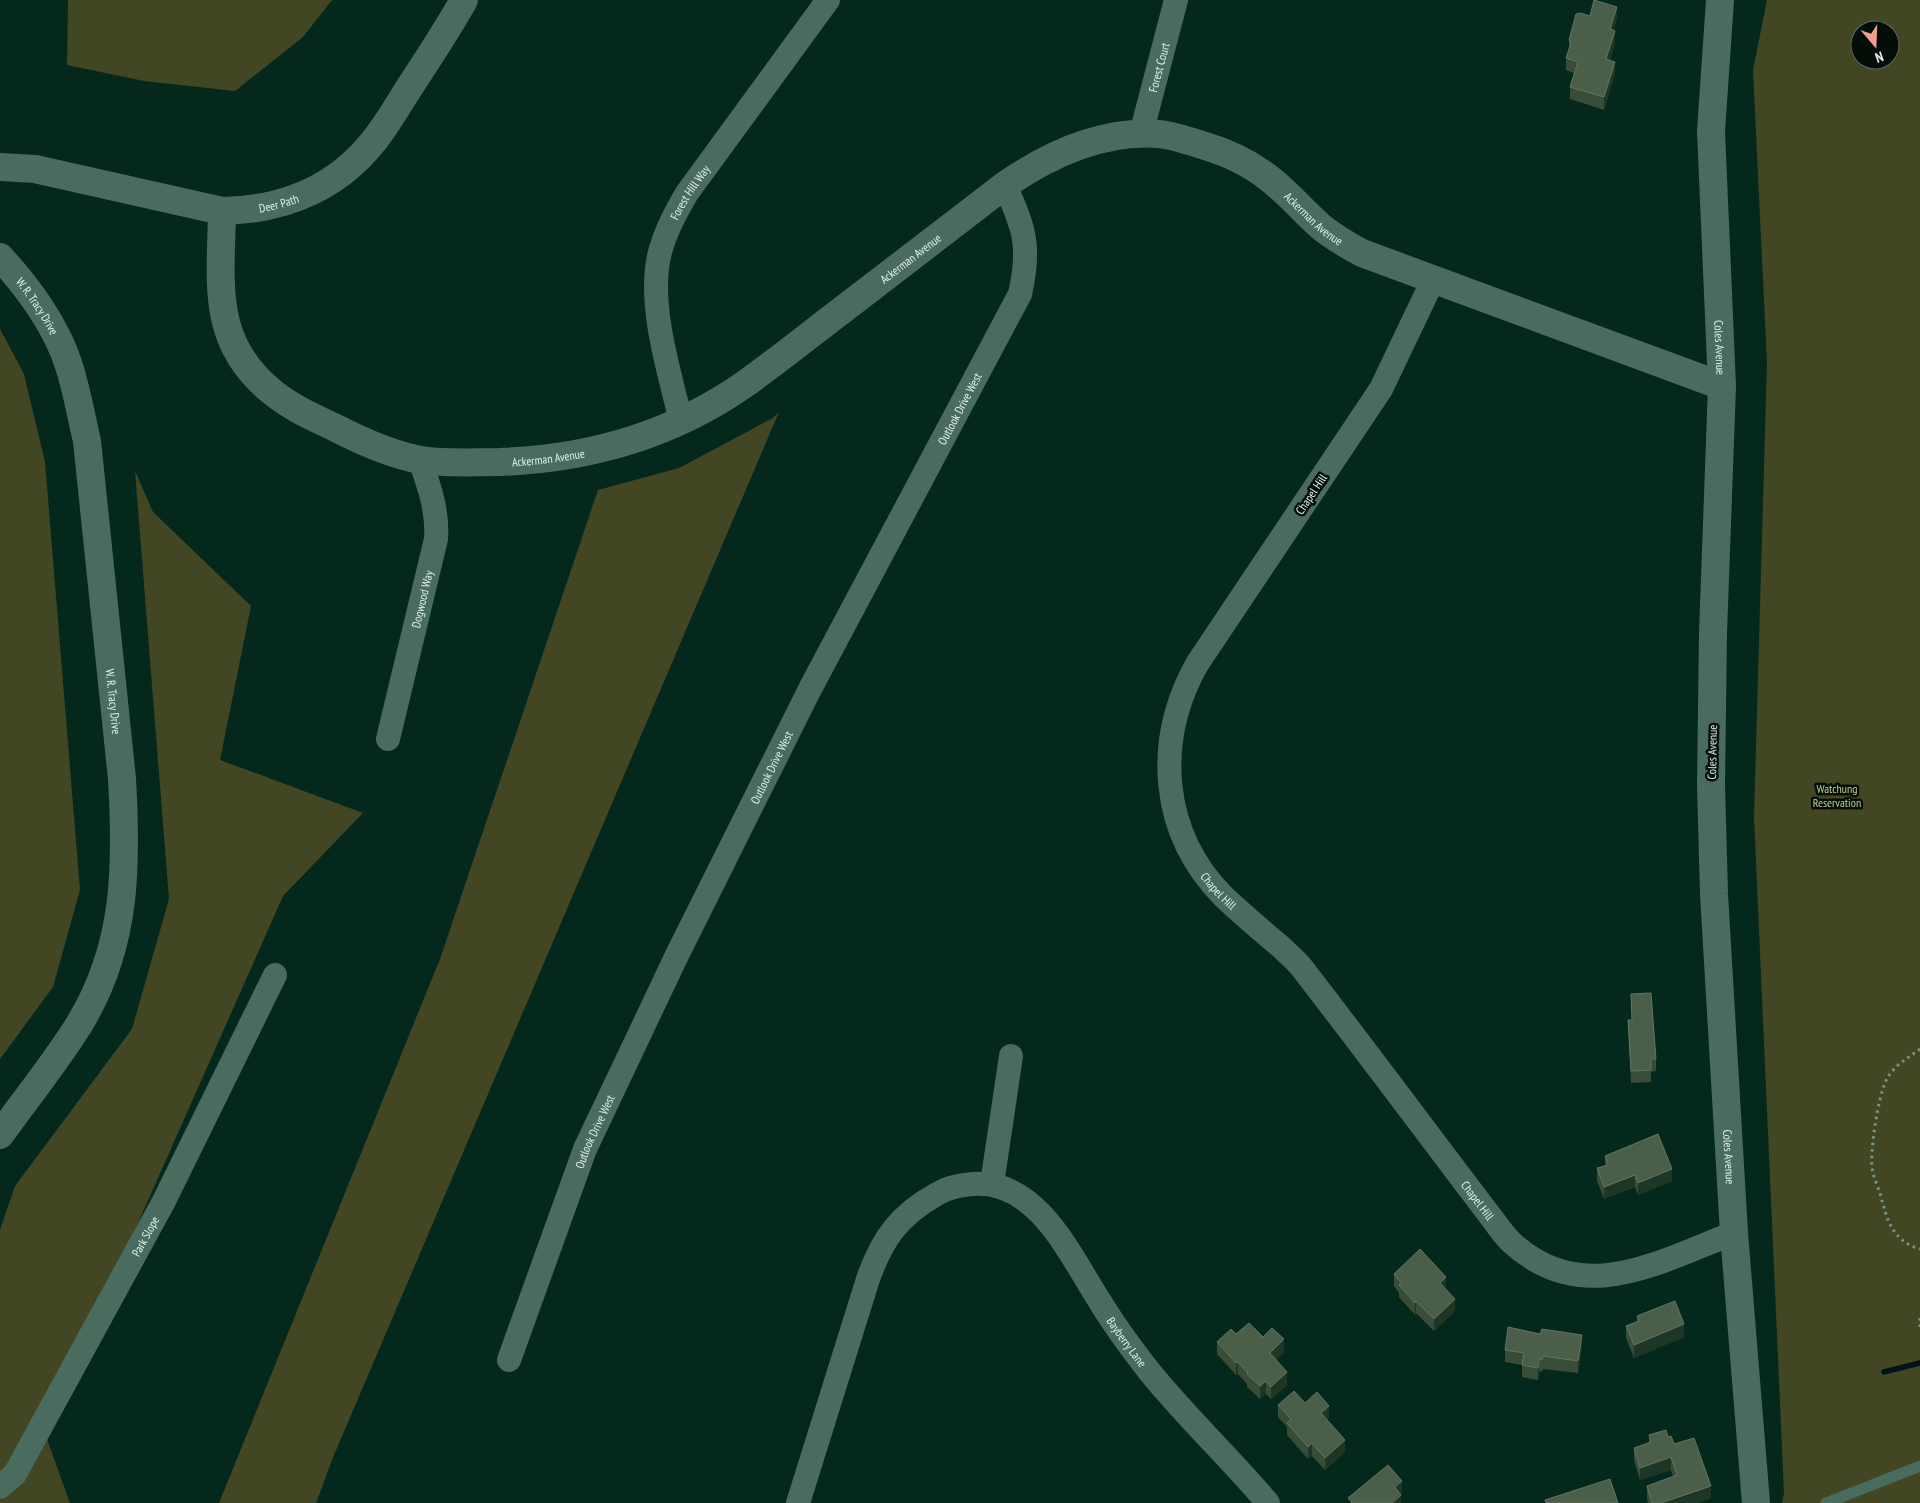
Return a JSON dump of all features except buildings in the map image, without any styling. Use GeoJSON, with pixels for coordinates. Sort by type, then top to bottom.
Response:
{"type":"FeatureCollection","features":[{"type":"Feature","properties":{"kind":"street","name":"Deer Path"},"geometry":{"type":"LineString","coordinates":[[0,167],[35,170],[222,210],[251,209],[290,201],[329,183],[351,165],[381,132],[464,0]]}},
{"type":"Feature","properties":{"kind":"street","name":"Forest Hill Way"},"geometry":{"type":"LineString","coordinates":[[681,421],[661,337],[657,296],[660,253],[669,225],[687,193],[828,0]]}},
{"type":"Feature","properties":{"kind":"street","name":"Forest Court"},"geometry":{"type":"LineString","coordinates":[[1141,134],[1176,0]]}},
{"type":"Feature","properties":{"kind":"street","name":"Coles Avenue"},"geometry":{"type":"LineString","coordinates":[[1720,0],[1711,131],[1722,386],[1713,633],[1711,784],[1714,894],[1734,1233],[1756,1503]]}},
{"type":"Feature","properties":{"kind":"street","name":"Ackerman Avenue"},"geometry":{"type":"LineString","coordinates":[[222,210],[221,294],[223,311],[234,345],[245,366],[273,393],[303,411],[341,431],[376,446],[420,460],[453,463],[502,462],[574,456],[637,439],[681,421],[716,402],[755,376],[1005,185],[1032,167],[1060,153],[1088,143],[1115,136],[1141,134],[1160,134],[1183,139],[1234,157],[1270,179],[1321,227],[1344,243],[1380,261],[1722,386]]}},
{"type":"Feature","properties":{"kind":"street","name":"Outlook Drive West"},"geometry":{"type":"LineString","coordinates":[[509,1360],[584,1149],[811,687],[1020,294],[1026,268],[1025,243],[1020,218],[1005,185]]}},
{"type":"Feature","properties":{"kind":"street","name":"W. R. Tracy Drive"},"geometry":{"type":"LineString","coordinates":[[0,257],[33,296],[52,330],[68,364],[78,399],[86,441],[122,779],[125,834],[124,882],[118,925],[103,974],[81,1022],[0,1135]]}},
{"type":"Feature","properties":{"kind":"street","name":"Chapel Hill"},"geometry":{"type":"LineString","coordinates":[[1433,280],[1381,389],[1187,681],[1174,718],[1168,756],[1171,795],[1176,814],[1190,851],[1212,883],[1225,898],[1300,966],[1494,1221],[1510,1241],[1531,1258],[1554,1269],[1579,1275],[1617,1275],[1639,1269],[1734,1233]]}},
{"type":"Feature","properties":{"kind":"street","name":"Dogwood Way"},"geometry":{"type":"LineString","coordinates":[[388,739],[436,539],[436,510],[420,460]]}},
{"type":"Feature","properties":{"kind":"street","name":"Park Slope"},"geometry":{"type":"LineString","coordinates":[[0,1488],[15,1474],[164,1201],[275,975]]}},
{"type":"Feature","properties":{"kind":"street"},"geometry":{"type":"LineString","coordinates":[[992,1184],[1012,1056]]}},
{"type":"Feature","properties":{"kind":"street","name":"Bayberry Lane"},"geometry":{"type":"LineString","coordinates":[[798,1503],[868,1279],[886,1239],[896,1224],[912,1210],[940,1192],[958,1185],[992,1184],[1005,1188],[1028,1201],[1041,1213],[1053,1228],[1114,1324],[1149,1371],[1268,1503]]}},
{"type":"Feature","properties":{"kind":"lane"},"geometry":{"type":"LineString","coordinates":[[1826,1503],[1920,1466]]}},
{"type":"Feature","properties":{"kind":"path"},"geometry":{"type":"LineString","coordinates":[[1920,1049],[1896,1066],[1885,1083],[1879,1102],[1875,1126],[1872,1166],[1887,1221],[1904,1241],[1920,1248]]}},
{"type":"Feature","properties":{"kind":"path"},"geometry":{"type":"LineString","coordinates":[[1920,1318],[1920,1331]]}},
{"type":"Feature","properties":{"kind":"green space"},"geometry":{"type":"Polygon","coordinates":[[[68,0],[332,0],[303,37],[235,91],[144,81],[67,65],[68,0]]]}},
{"type":"Feature","properties":{"kind":"green space","name":"Watchung Reservation"},"geometry":{"type":"Polygon","coordinates":[[[1767,0],[1920,0],[1920,1503],[1782,1503],[1784,1493],[1754,817],[1767,363],[1753,70],[1767,0]]]}},
{"type":"Feature","properties":{"kind":"green space"},"geometry":{"type":"Polygon","coordinates":[[[0,329],[24,374],[45,462],[80,890],[53,987],[0,1059],[0,329]]]}},
{"type":"Feature","properties":{"kind":"green space"},"geometry":{"type":"Polygon","coordinates":[[[779,412],[334,1455],[316,1503],[219,1503],[440,959],[598,490],[679,468],[773,418],[779,412]]]}},
{"type":"Feature","properties":{"kind":"green space"},"geometry":{"type":"Polygon","coordinates":[[[135,471],[153,512],[251,606],[220,760],[363,813],[283,896],[119,1266],[39,1417],[70,1503],[0,1503],[0,1230],[15,1186],[132,1029],[169,899],[135,471]]]}},
{"type":"Feature","properties":{"kind":"waterway"},"geometry":{"type":"LineString","coordinates":[[1884,1372],[1920,1363]]}}]}
